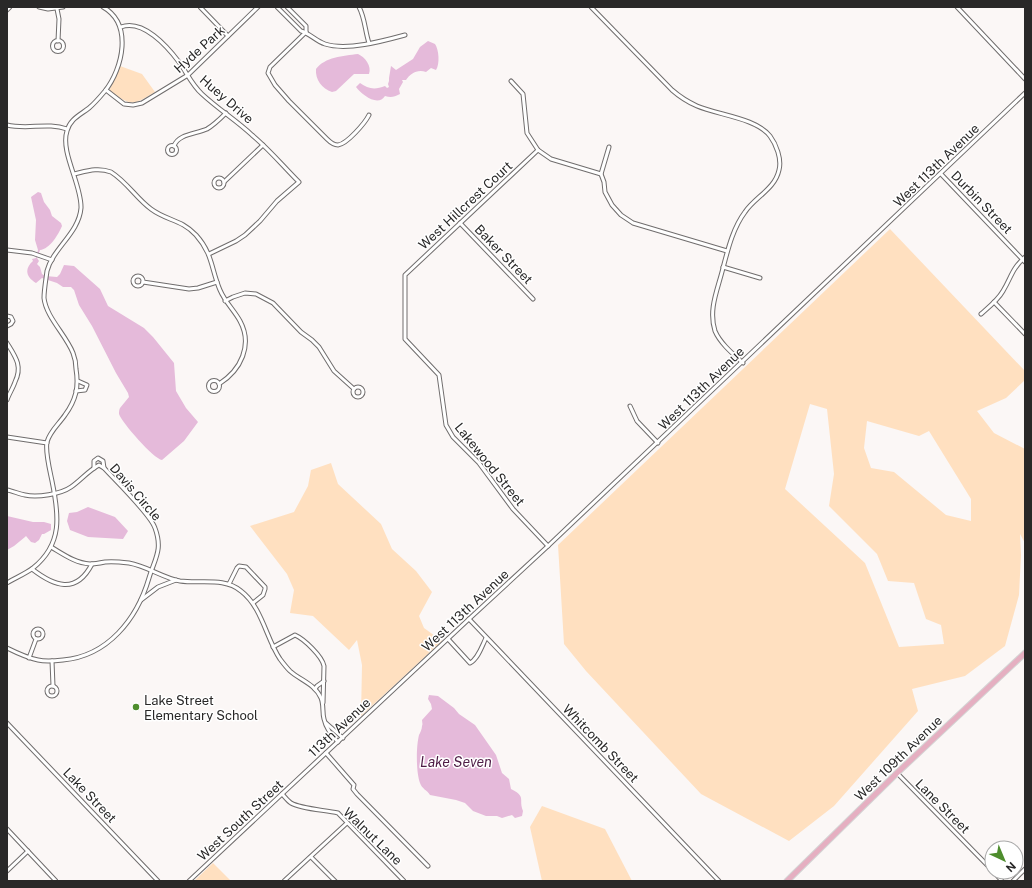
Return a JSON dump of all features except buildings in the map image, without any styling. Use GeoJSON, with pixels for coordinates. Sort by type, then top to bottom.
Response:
{"type":"FeatureCollection","features":[{"type":"Feature","properties":{"kind":"main road","name":"West 109th Avenue"},"geometry":{"type":"LineString","coordinates":[[787,881],[897,773],[1025,653]]}},
{"type":"Feature","properties":{"kind":"street"},"geometry":{"type":"LineString","coordinates":[[7,10],[10,7]]}},
{"type":"Feature","properties":{"kind":"street"},"geometry":{"type":"LineString","coordinates":[[39,7],[48,9],[63,7]]}},
{"type":"Feature","properties":{"kind":"street"},"geometry":{"type":"LineString","coordinates":[[7,583],[32,569],[40,561],[51,547],[56,533],[58,518],[48,464],[47,443],[53,430],[66,415],[75,398],[78,381],[73,352],[48,310],[44,298],[45,286],[48,270],[52,260],[75,226],[81,208],[65,140],[67,129],[74,119],[88,108],[106,90],[113,79],[121,52],[123,40],[121,27],[116,17],[103,7]]}},
{"type":"Feature","properties":{"kind":"street"},"geometry":{"type":"LineString","coordinates":[[200,7],[228,36]]}},
{"type":"Feature","properties":{"kind":"street","name":"Hyde Park"},"geometry":{"type":"LineString","coordinates":[[106,90],[124,104],[133,105],[142,103],[188,75],[258,7]]}},
{"type":"Feature","properties":{"kind":"street"},"geometry":{"type":"LineString","coordinates":[[277,7],[301,31],[306,32],[314,39],[335,46],[369,43],[405,35]]}},
{"type":"Feature","properties":{"kind":"street"},"geometry":{"type":"LineString","coordinates":[[287,7],[306,26],[306,32],[270,68],[268,73],[275,84],[327,139],[336,145],[342,144],[347,140],[365,123],[369,115]]}},
{"type":"Feature","properties":{"kind":"street"},"geometry":{"type":"LineString","coordinates":[[359,7],[364,16],[365,29],[369,43]]}},
{"type":"Feature","properties":{"kind":"street"},"geometry":{"type":"LineString","coordinates":[[591,7],[672,90],[685,100],[698,107],[752,123],[762,128],[770,136],[777,149],[780,162],[779,170],[769,188],[745,211],[738,223],[726,251],[723,268],[714,298],[712,315],[715,331],[725,346],[743,363]]}},
{"type":"Feature","properties":{"kind":"street"},"geometry":{"type":"LineString","coordinates":[[957,7],[1025,78]]}},
{"type":"Feature","properties":{"kind":"street"},"geometry":{"type":"LineString","coordinates":[[57,9],[59,26],[58,41]]}},
{"type":"Feature","properties":{"kind":"street","name":"Huey Drive"},"geometry":{"type":"LineString","coordinates":[[121,27],[128,24],[139,26],[152,35],[168,49],[180,63],[194,85],[203,95],[263,145],[299,182],[244,235],[236,241],[209,254]]}},
{"type":"Feature","properties":{"kind":"street"},"geometry":{"type":"LineString","coordinates":[[511,81],[523,94],[527,133],[538,150],[551,159],[601,174]]}},
{"type":"Feature","properties":{"kind":"street","name":"West 113th Avenue"},"geometry":{"type":"LineString","coordinates":[[388,694],[743,363],[1025,93]]}},
{"type":"Feature","properties":{"kind":"street"},"geometry":{"type":"LineString","coordinates":[[174,146],[178,139],[202,132],[226,113]]}},
{"type":"Feature","properties":{"kind":"street"},"geometry":{"type":"LineString","coordinates":[[7,125],[24,127],[52,125],[67,129]]}},
{"type":"Feature","properties":{"kind":"street"},"geometry":{"type":"LineString","coordinates":[[224,182],[263,145]]}},
{"type":"Feature","properties":{"kind":"street"},"geometry":{"type":"LineString","coordinates":[[610,147],[601,174],[605,192],[612,206],[621,215],[634,223],[726,251]]}},
{"type":"Feature","properties":{"kind":"street","name":"West Hillcrest Court"},"geometry":{"type":"LineString","coordinates":[[405,275],[538,150]]}},
{"type":"Feature","properties":{"kind":"street"},"geometry":{"type":"LineString","coordinates":[[74,174],[92,169],[111,172],[152,210],[162,216],[178,221],[189,228],[201,241],[209,254],[217,282],[226,301],[241,322],[246,342],[239,366],[231,376],[219,384]]}},
{"type":"Feature","properties":{"kind":"street","name":"Durbin Street"},"geometry":{"type":"LineString","coordinates":[[941,174],[1024,259]]}},
{"type":"Feature","properties":{"kind":"street","name":"Baker Street"},"geometry":{"type":"LineString","coordinates":[[460,223],[533,298]]}},
{"type":"Feature","properties":{"kind":"street"},"geometry":{"type":"LineString","coordinates":[[7,250],[32,253],[52,260]]}},
{"type":"Feature","properties":{"kind":"street"},"geometry":{"type":"LineString","coordinates":[[982,314],[1003,292],[1011,273],[1024,259]]}},
{"type":"Feature","properties":{"kind":"street"},"geometry":{"type":"LineString","coordinates":[[723,268],[760,278]]}},
{"type":"Feature","properties":{"kind":"street","name":"Lakewood Street"},"geometry":{"type":"LineString","coordinates":[[405,275],[405,339],[439,375],[448,430],[479,463],[513,509],[548,546]]}},
{"type":"Feature","properties":{"kind":"street"},"geometry":{"type":"LineString","coordinates":[[143,282],[189,289],[198,288],[217,282]]}},
{"type":"Feature","properties":{"kind":"street"},"geometry":{"type":"LineString","coordinates":[[226,301],[245,293],[256,294],[273,303],[301,332],[319,347],[334,371],[354,389]]}},
{"type":"Feature","properties":{"kind":"street"},"geometry":{"type":"LineString","coordinates":[[994,302],[1025,334]]}},
{"type":"Feature","properties":{"kind":"street"},"geometry":{"type":"LineString","coordinates":[[7,316],[11,317],[13,320],[11,324],[7,326]]}},
{"type":"Feature","properties":{"kind":"street"},"geometry":{"type":"LineString","coordinates":[[7,343],[17,358],[18,367],[17,380],[7,400]]}},
{"type":"Feature","properties":{"kind":"street"},"geometry":{"type":"LineString","coordinates":[[76,391],[85,390],[87,385],[78,381]]}},
{"type":"Feature","properties":{"kind":"street"},"geometry":{"type":"LineString","coordinates":[[7,386],[13,388]]}},
{"type":"Feature","properties":{"kind":"street"},"geometry":{"type":"LineString","coordinates":[[630,406],[637,421],[658,443]]}},
{"type":"Feature","properties":{"kind":"street"},"geometry":{"type":"LineString","coordinates":[[7,437],[47,443]]}},
{"type":"Feature","properties":{"kind":"street"},"geometry":{"type":"LineString","coordinates":[[7,490],[26,495],[40,496],[54,493],[71,487],[94,468],[94,461],[98,458],[102,461],[104,468]]}},
{"type":"Feature","properties":{"kind":"street","name":"Davis Circle"},"geometry":{"type":"LineString","coordinates":[[7,648],[29,658],[40,660],[52,661],[86,656],[100,649],[125,627],[146,589],[157,558],[159,542],[155,526],[104,468],[99,465],[94,468]]}},
{"type":"Feature","properties":{"kind":"street"},"geometry":{"type":"LineString","coordinates":[[51,547],[82,563],[129,563],[177,580],[191,582],[208,581],[229,584],[242,591],[253,603],[280,658],[290,671],[315,689],[321,698],[325,721],[332,736],[338,742]]}},
{"type":"Feature","properties":{"kind":"street"},"geometry":{"type":"LineString","coordinates":[[32,569],[48,581],[60,585],[69,584],[79,580],[87,574],[92,564]]}},
{"type":"Feature","properties":{"kind":"street"},"geometry":{"type":"LineString","coordinates":[[229,584],[237,568],[239,566],[246,567],[266,589],[253,603]]}},
{"type":"Feature","properties":{"kind":"street","name":"Davis Circle"},"geometry":{"type":"LineString","coordinates":[[140,601],[158,587],[177,580]]}},
{"type":"Feature","properties":{"kind":"street","name":"Whitcomb Street"},"geometry":{"type":"LineString","coordinates":[[469,619],[719,881]]}},
{"type":"Feature","properties":{"kind":"street"},"geometry":{"type":"LineString","coordinates":[[274,647],[295,635],[300,638],[323,662],[323,707]]}},
{"type":"Feature","properties":{"kind":"street"},"geometry":{"type":"LineString","coordinates":[[448,639],[470,663],[474,661],[486,638]]}},
{"type":"Feature","properties":{"kind":"street"},"geometry":{"type":"LineString","coordinates":[[29,658],[36,639]]}},
{"type":"Feature","properties":{"kind":"street"},"geometry":{"type":"LineString","coordinates":[[52,661],[53,686]]}},
{"type":"Feature","properties":{"kind":"street"},"geometry":{"type":"LineString","coordinates":[[315,689],[324,681]]}},
{"type":"Feature","properties":{"kind":"street","name":"113th Avenue"},"geometry":{"type":"LineString","coordinates":[[304,774],[388,694]]}},
{"type":"Feature","properties":{"kind":"street"},"geometry":{"type":"LineString","coordinates":[[325,721],[343,738]]}},
{"type":"Feature","properties":{"kind":"street","name":"Lake Street"},"geometry":{"type":"LineString","coordinates":[[7,723],[158,881]]}},
{"type":"Feature","properties":{"kind":"street"},"geometry":{"type":"LineString","coordinates":[[326,753],[354,785],[354,789],[357,794],[428,866]]}},
{"type":"Feature","properties":{"kind":"street","name":"Lane Street"},"geometry":{"type":"LineString","coordinates":[[897,773],[984,862]]}},
{"type":"Feature","properties":{"kind":"street","name":"West South Street"},"geometry":{"type":"LineString","coordinates":[[189,881],[304,774]]}},
{"type":"Feature","properties":{"kind":"street","name":"Walnut Lane"},"geometry":{"type":"LineString","coordinates":[[282,794],[291,803],[303,807],[338,813],[404,881]]}},
{"type":"Feature","properties":{"kind":"street"},"geometry":{"type":"LineString","coordinates":[[284,881],[347,823]]}},
{"type":"Feature","properties":{"kind":"street"},"geometry":{"type":"LineString","coordinates":[[7,829],[56,881]]}},
{"type":"Feature","properties":{"kind":"street"},"geometry":{"type":"LineString","coordinates":[[7,870],[28,851]]}},
{"type":"Feature","properties":{"kind":"street"},"geometry":{"type":"LineString","coordinates":[[311,857],[335,881]]}},
{"type":"Feature","properties":{"kind":"street"},"geometry":{"type":"LineString","coordinates":[[1013,881],[1025,870]]}},
{"type":"Feature","properties":{"kind":"shaded area"},"geometry":{"type":"Polygon","coordinates":[[[120,66],[142,74],[155,92],[137,102],[128,102],[110,91],[120,66]]]}},
{"type":"Feature","properties":{"kind":"shaded area"},"geometry":{"type":"Polygon","coordinates":[[[890,229],[1025,371],[1025,380],[1006,398],[977,411],[994,433],[1025,449],[1025,543],[1020,534],[1021,555],[1019,595],[1005,646],[965,676],[912,689],[918,711],[834,806],[789,841],[701,794],[586,671],[564,644],[558,545],[890,229]],[[810,404],[785,489],[865,563],[899,647],[944,644],[941,625],[926,619],[914,583],[888,581],[877,554],[829,506],[834,474],[827,409],[810,404]],[[867,421],[864,448],[871,468],[894,472],[946,515],[971,521],[971,499],[929,431],[919,436],[867,421]]]}},
{"type":"Feature","properties":{"kind":"shaded area"},"geometry":{"type":"Polygon","coordinates":[[[331,463],[338,484],[381,524],[392,549],[416,571],[432,592],[419,616],[424,628],[442,641],[361,716],[362,665],[357,640],[349,650],[313,616],[290,613],[294,590],[287,574],[250,526],[294,512],[308,486],[311,470],[331,463]]]}},
{"type":"Feature","properties":{"kind":"shaded area"},"geometry":{"type":"Polygon","coordinates":[[[542,806],[605,829],[632,881],[542,881],[530,827],[542,806]]]}},
{"type":"Feature","properties":{"kind":"shaded area"},"geometry":{"type":"Polygon","coordinates":[[[213,863],[231,881],[194,881],[213,863]]]}},
{"type":"Feature","properties":{"kind":"water"},"geometry":{"type":"Polygon","coordinates":[[[428,41],[435,44],[437,50],[438,61],[436,70],[431,68],[426,72],[417,72],[412,74],[406,80],[402,80],[403,82],[399,89],[400,94],[392,97],[385,96],[382,99],[374,100],[370,99],[356,87],[360,83],[366,87],[372,88],[385,86],[387,88],[389,87],[388,84],[391,66],[396,70],[413,59],[420,47],[428,41]]]}},
{"type":"Feature","properties":{"kind":"water"},"geometry":{"type":"Polygon","coordinates":[[[358,54],[363,57],[369,65],[369,74],[354,74],[336,91],[328,91],[322,86],[316,73],[316,69],[320,65],[335,58],[358,54]]]}},
{"type":"Feature","properties":{"kind":"water"},"geometry":{"type":"Polygon","coordinates":[[[38,192],[41,193],[52,216],[61,223],[62,226],[50,244],[44,249],[40,250],[37,258],[39,261],[37,264],[40,267],[42,274],[45,276],[57,277],[64,265],[74,266],[100,289],[108,306],[144,328],[174,363],[176,391],[186,408],[198,422],[184,441],[162,460],[152,454],[121,419],[119,410],[129,397],[128,393],[79,305],[74,290],[71,287],[63,287],[57,283],[42,278],[36,283],[28,276],[28,267],[33,261],[32,259],[36,258],[38,250],[35,240],[36,220],[31,197],[38,192]]]}},
{"type":"Feature","properties":{"kind":"water"},"geometry":{"type":"Polygon","coordinates":[[[88,507],[115,517],[128,531],[123,539],[88,537],[70,530],[67,521],[69,513],[77,512],[88,507]]]}},
{"type":"Feature","properties":{"kind":"water"},"geometry":{"type":"Polygon","coordinates":[[[7,516],[33,522],[44,522],[51,524],[51,530],[42,534],[39,540],[35,543],[31,542],[26,536],[7,550],[7,516]]]}},
{"type":"Feature","properties":{"kind":"water","name":"Lake Seven"},"geometry":{"type":"Polygon","coordinates":[[[429,695],[438,696],[454,708],[459,714],[475,725],[496,755],[502,773],[509,779],[511,789],[521,796],[523,811],[522,816],[515,818],[512,815],[502,818],[497,816],[486,816],[473,811],[465,803],[430,795],[422,787],[418,773],[417,746],[422,720],[432,709],[428,699],[429,695]]]}},
{"type":"Feature","properties":{"kind":"place","name":"Lake Street Elementary School"},"geometry":{"type":"Point","coordinates":[136,707]}}]}
